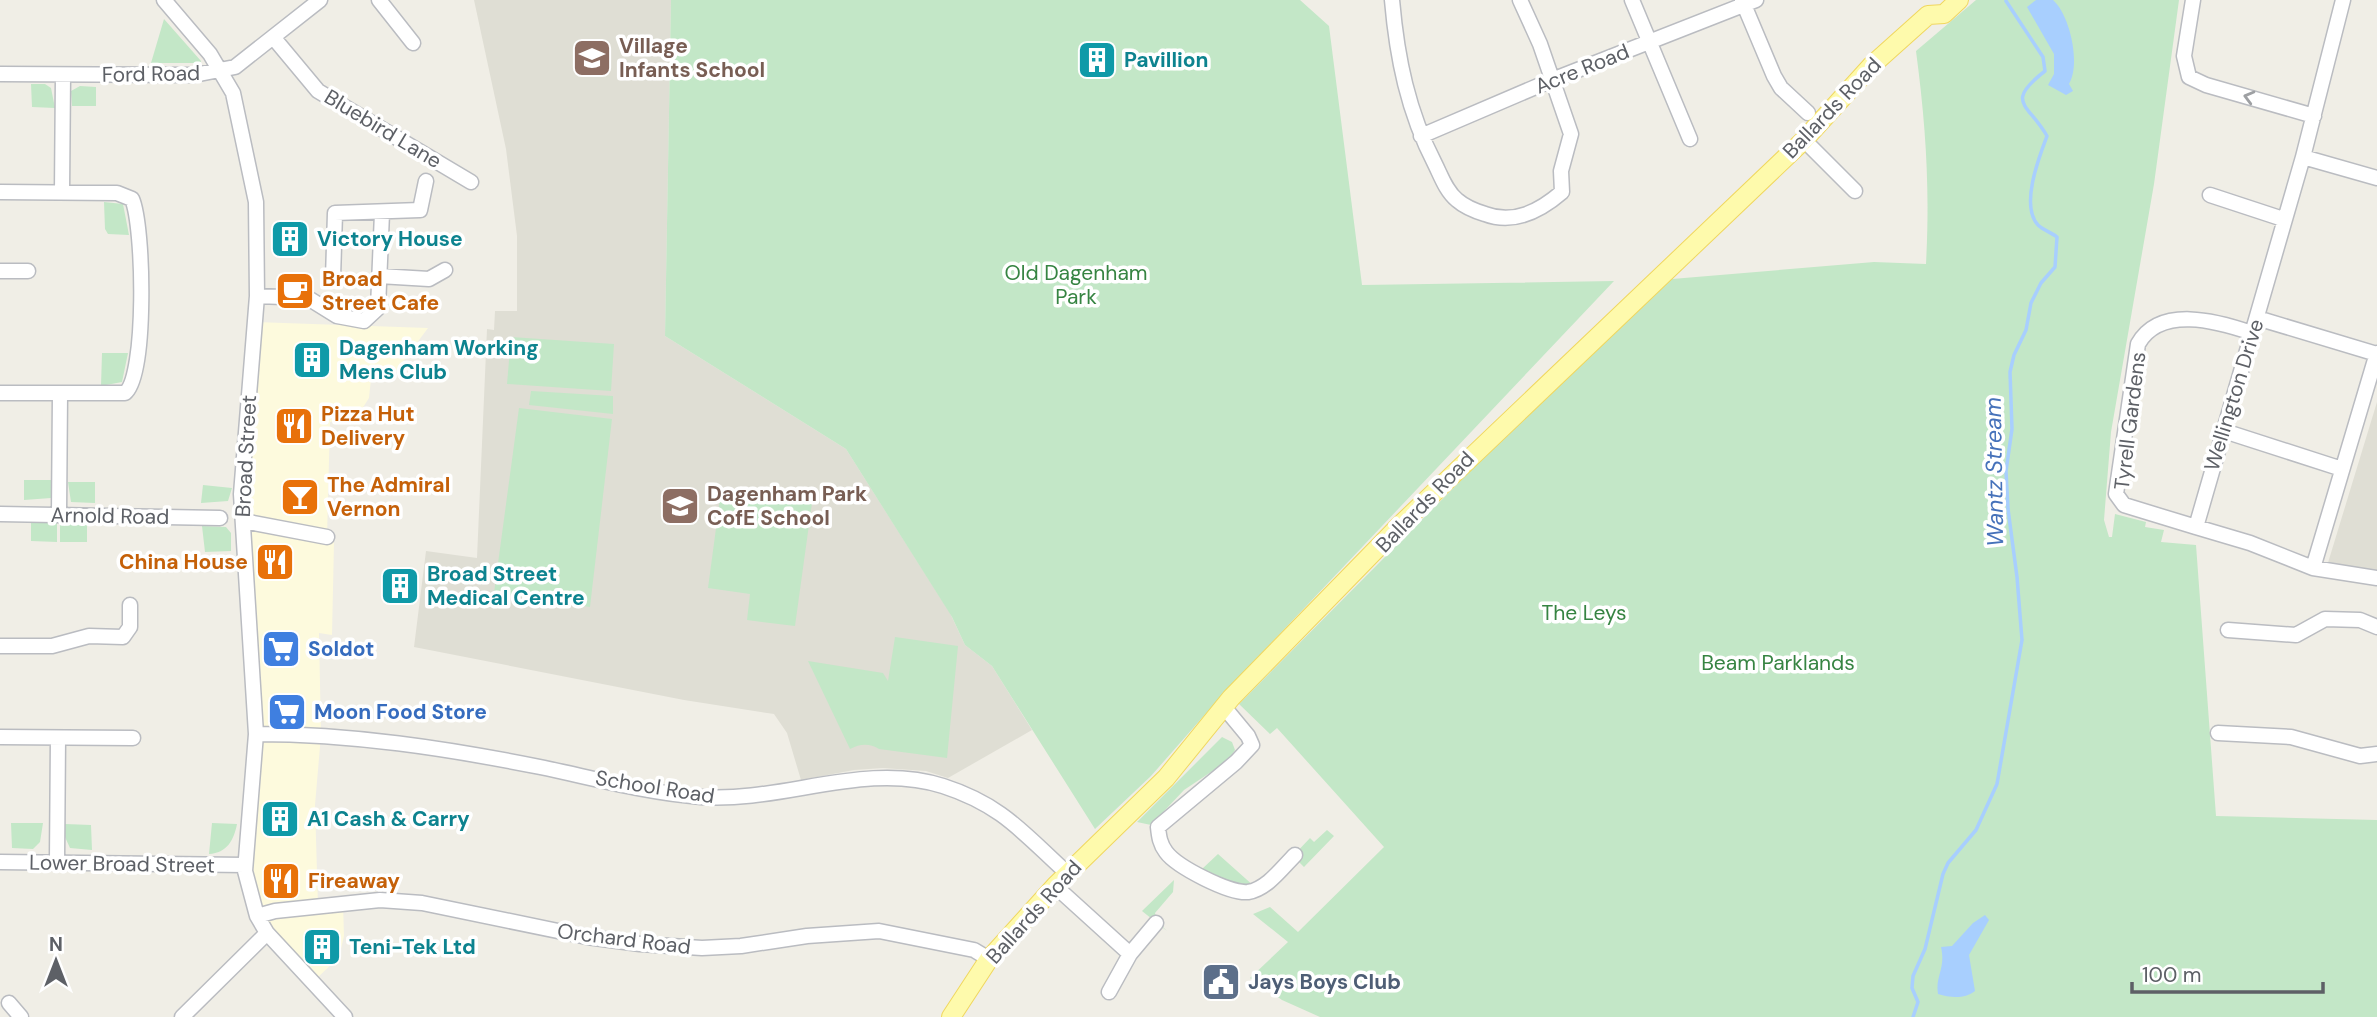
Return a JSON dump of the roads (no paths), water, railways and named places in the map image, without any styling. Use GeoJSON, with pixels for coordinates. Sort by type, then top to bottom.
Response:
{"type":"FeatureCollection","features":[{"type":"Feature","properties":{"kind":"main road","name":"Ballards Road"},"geometry":{"type":"LineString","coordinates":[[951,1017],[989,959],[1061,879],[1166,778],[1224,707],[1466,459],[1804,140],[1871,65],[1928,7],[1944,14],[1959,0]]}},
{"type":"Feature","properties":{"kind":"street","name":"Broad Street"},"geometry":{"type":"LineString","coordinates":[[164,0],[221,72],[233,93],[254,181],[257,296],[241,494],[256,762],[245,865],[257,916],[267,933],[345,1017]]}},
{"type":"Feature","properties":{"kind":"street","name":"Ford Road"},"geometry":{"type":"LineString","coordinates":[[0,74],[194,75],[221,72],[235,67],[320,0]]}},
{"type":"Feature","properties":{"kind":"street"},"geometry":{"type":"LineString","coordinates":[[379,0],[413,43]]}},
{"type":"Feature","properties":{"kind":"street"},"geometry":{"type":"LineString","coordinates":[[1392,0],[1411,113],[1421,136],[1456,200],[1497,219],[1524,217],[1546,206],[1562,192],[1561,171],[1572,134],[1520,0]]}},
{"type":"Feature","properties":{"kind":"street"},"geometry":{"type":"LineString","coordinates":[[1632,0],[1690,139]]}},
{"type":"Feature","properties":{"kind":"street"},"geometry":{"type":"LineString","coordinates":[[2193,0],[2184,55],[2189,76],[2206,85],[2314,116]]}},
{"type":"Feature","properties":{"kind":"street","name":"Wellington Drive"},"geometry":{"type":"LineString","coordinates":[[2196,527],[2303,157],[2343,0]]}},
{"type":"Feature","properties":{"kind":"street"},"geometry":{"type":"LineString","coordinates":[[1747,2],[1774,76],[1781,88],[1808,113]]}},
{"type":"Feature","properties":{"kind":"street","name":"Acre Road"},"geometry":{"type":"LineString","coordinates":[[1421,136],[1747,2]]}},
{"type":"Feature","properties":{"kind":"street","name":"Bluebird Lane"},"geometry":{"type":"LineString","coordinates":[[273,37],[318,91],[471,182]]}},
{"type":"Feature","properties":{"kind":"street"},"geometry":{"type":"LineString","coordinates":[[62,192],[63,75]]}},
{"type":"Feature","properties":{"kind":"street"},"geometry":{"type":"LineString","coordinates":[[1804,140],[1855,191]]}},
{"type":"Feature","properties":{"kind":"street"},"geometry":{"type":"LineString","coordinates":[[2303,157],[2377,178]]}},
{"type":"Feature","properties":{"kind":"street"},"geometry":{"type":"LineString","coordinates":[[333,278],[335,213],[420,210],[426,181]]}},
{"type":"Feature","properties":{"kind":"street"},"geometry":{"type":"LineString","coordinates":[[0,192],[117,193],[132,199],[139,236],[141,310],[130,389],[117,394],[0,393]]}},
{"type":"Feature","properties":{"kind":"street"},"geometry":{"type":"LineString","coordinates":[[2210,195],[2283,219]]}},
{"type":"Feature","properties":{"kind":"street"},"geometry":{"type":"LineString","coordinates":[[257,296],[308,298],[337,316],[364,321],[378,308],[382,213]]}},
{"type":"Feature","properties":{"kind":"street"},"geometry":{"type":"LineString","coordinates":[[379,276],[429,279],[445,270]]}},
{"type":"Feature","properties":{"kind":"street"},"geometry":{"type":"LineString","coordinates":[[0,271],[28,271]]}},
{"type":"Feature","properties":{"kind":"street"},"geometry":{"type":"LineString","coordinates":[[2257,318],[2377,354],[2313,568]]}},
{"type":"Feature","properties":{"kind":"street","name":"Tyrell Gardens"},"geometry":{"type":"LineString","coordinates":[[2196,527],[2124,505],[2116,494],[2138,344],[2154,324],[2171,319],[2230,325],[2252,333]]}},
{"type":"Feature","properties":{"kind":"street"},"geometry":{"type":"LineString","coordinates":[[59,514],[60,394]]}},
{"type":"Feature","properties":{"kind":"street"},"geometry":{"type":"LineString","coordinates":[[2224,431],[2342,470]]}},
{"type":"Feature","properties":{"kind":"street","name":"Arnold Road"},"geometry":{"type":"LineString","coordinates":[[0,514],[220,518]]}},
{"type":"Feature","properties":{"kind":"street"},"geometry":{"type":"LineString","coordinates":[[243,521],[327,537]]}},
{"type":"Feature","properties":{"kind":"street"},"geometry":{"type":"LineString","coordinates":[[2196,527],[2250,543],[2313,568],[2377,578]]}},
{"type":"Feature","properties":{"kind":"street"},"geometry":{"type":"LineString","coordinates":[[0,646],[52,646],[89,636],[123,637],[130,627],[130,605]]}},
{"type":"Feature","properties":{"kind":"street"},"geometry":{"type":"LineString","coordinates":[[2228,630],[2296,635],[2325,619],[2360,620],[2377,626]]}},
{"type":"Feature","properties":{"kind":"street"},"geometry":{"type":"LineString","coordinates":[[1224,707],[1248,736],[1252,745],[1236,762],[1158,827],[1159,840],[1168,855],[1195,873],[1249,892],[1265,885],[1295,855]]}},
{"type":"Feature","properties":{"kind":"street"},"geometry":{"type":"LineString","coordinates":[[2218,733],[2291,737],[2360,756],[2377,754]]}},
{"type":"Feature","properties":{"kind":"street","name":"School Road"},"geometry":{"type":"LineString","coordinates":[[256,734],[321,735],[422,746],[702,797],[753,797],[854,781],[917,780],[942,785],[997,808],[1130,954]]}},
{"type":"Feature","properties":{"kind":"street"},"geometry":{"type":"LineString","coordinates":[[0,737],[133,738]]}},
{"type":"Feature","properties":{"kind":"street"},"geometry":{"type":"LineString","coordinates":[[57,861],[58,738]]}},
{"type":"Feature","properties":{"kind":"street","name":"Lower Broad Street"},"geometry":{"type":"LineString","coordinates":[[0,862],[245,865]]}},
{"type":"Feature","properties":{"kind":"street","name":"Orchard Road"},"geometry":{"type":"LineString","coordinates":[[257,916],[275,911],[380,900],[422,903],[587,937],[640,944],[702,948],[741,946],[807,936],[878,931],[974,950],[989,959]]}},
{"type":"Feature","properties":{"kind":"street"},"geometry":{"type":"LineString","coordinates":[[1109,992],[1130,954],[1156,923]]}},
{"type":"Feature","properties":{"kind":"street"},"geometry":{"type":"LineString","coordinates":[[181,1017],[267,933]]}},
{"type":"Feature","properties":{"kind":"street"},"geometry":{"type":"LineString","coordinates":[[9,1003],[21,1017]]}},
{"type":"Feature","properties":{"kind":"water"},"geometry":{"type":"Polygon","coordinates":[[[2036,0],[2053,0],[2069,28],[2074,65],[2069,84],[2073,91],[2066,95],[2048,85],[2054,74],[2054,54],[2027,7],[2036,0]]]}},
{"type":"Feature","properties":{"kind":"water"},"geometry":{"type":"Polygon","coordinates":[[[1985,915],[1989,920],[1969,955],[1975,991],[1958,997],[1938,994],[1941,947],[1952,946],[1973,923],[1985,915]]]}},
{"type":"Feature","properties":{"kind":"waterway","name":"Wantz Stream"},"geometry":{"type":"LineString","coordinates":[[1913,1017],[1918,1002],[1912,988],[1913,976],[1925,949],[1943,874],[1948,863],[1976,830],[1997,784],[2022,640],[2006,471],[2012,429],[2010,372],[2014,355],[2026,330],[2031,303],[2041,283],[2055,267],[2057,237],[2038,225],[2031,206],[2033,181],[2047,136],[2027,109],[2023,97],[2025,90],[2045,71],[2043,57],[2006,1]]}},
{"type":"Feature","properties":{"kind":"place","name":"Village Infants School"},"geometry":{"type":"Point","coordinates":[592,58]}},
{"type":"Feature","properties":{"kind":"place","name":"Pavillion"},"geometry":{"type":"Point","coordinates":[1097,60]}},
{"type":"Feature","properties":{"kind":"place","name":"Victory House"},"geometry":{"type":"Point","coordinates":[290,239]}},
{"type":"Feature","properties":{"kind":"place","name":"Broad Street Cafe"},"geometry":{"type":"Point","coordinates":[295,291]}},
{"type":"Feature","properties":{"kind":"place","name":"Dagenham Working Mens Club"},"geometry":{"type":"Point","coordinates":[312,360]}},
{"type":"Feature","properties":{"kind":"place","name":"Pizza Hut Delivery"},"geometry":{"type":"Point","coordinates":[294,426]}},
{"type":"Feature","properties":{"kind":"place","name":"The Admiral Vernon"},"geometry":{"type":"Point","coordinates":[300,497]}},
{"type":"Feature","properties":{"kind":"place","name":"Dagenham Park CofE School"},"geometry":{"type":"Point","coordinates":[680,506]}},
{"type":"Feature","properties":{"kind":"place","name":"China House"},"geometry":{"type":"Point","coordinates":[275,562]}},
{"type":"Feature","properties":{"kind":"place","name":"Broad Street Medical Centre"},"geometry":{"type":"Point","coordinates":[400,586]}},
{"type":"Feature","properties":{"kind":"place","name":"Soldot"},"geometry":{"type":"Point","coordinates":[281,649]}},
{"type":"Feature","properties":{"kind":"place","name":"Moon Food Store"},"geometry":{"type":"Point","coordinates":[287,712]}},
{"type":"Feature","properties":{"kind":"place","name":"A1 Cash & Carry"},"geometry":{"type":"Point","coordinates":[280,819]}},
{"type":"Feature","properties":{"kind":"place","name":"Fireaway"},"geometry":{"type":"Point","coordinates":[281,881]}},
{"type":"Feature","properties":{"kind":"place","name":"Teni-Tek Ltd"},"geometry":{"type":"Point","coordinates":[322,947]}},
{"type":"Feature","properties":{"kind":"place","name":"Jays Boys Club"},"geometry":{"type":"Point","coordinates":[1221,982]}},
{"type":"Feature","properties":{"kind":"park label","name":"Old Dagenham Park"},"geometry":{"type":"Point","coordinates":[1076,285]}},
{"type":"Feature","properties":{"kind":"park label","name":"The Leys"},"geometry":{"type":"Point","coordinates":[1584,613]}},
{"type":"Feature","properties":{"kind":"park label","name":"Beam Parklands"},"geometry":{"type":"Point","coordinates":[1778,663]}}]}
